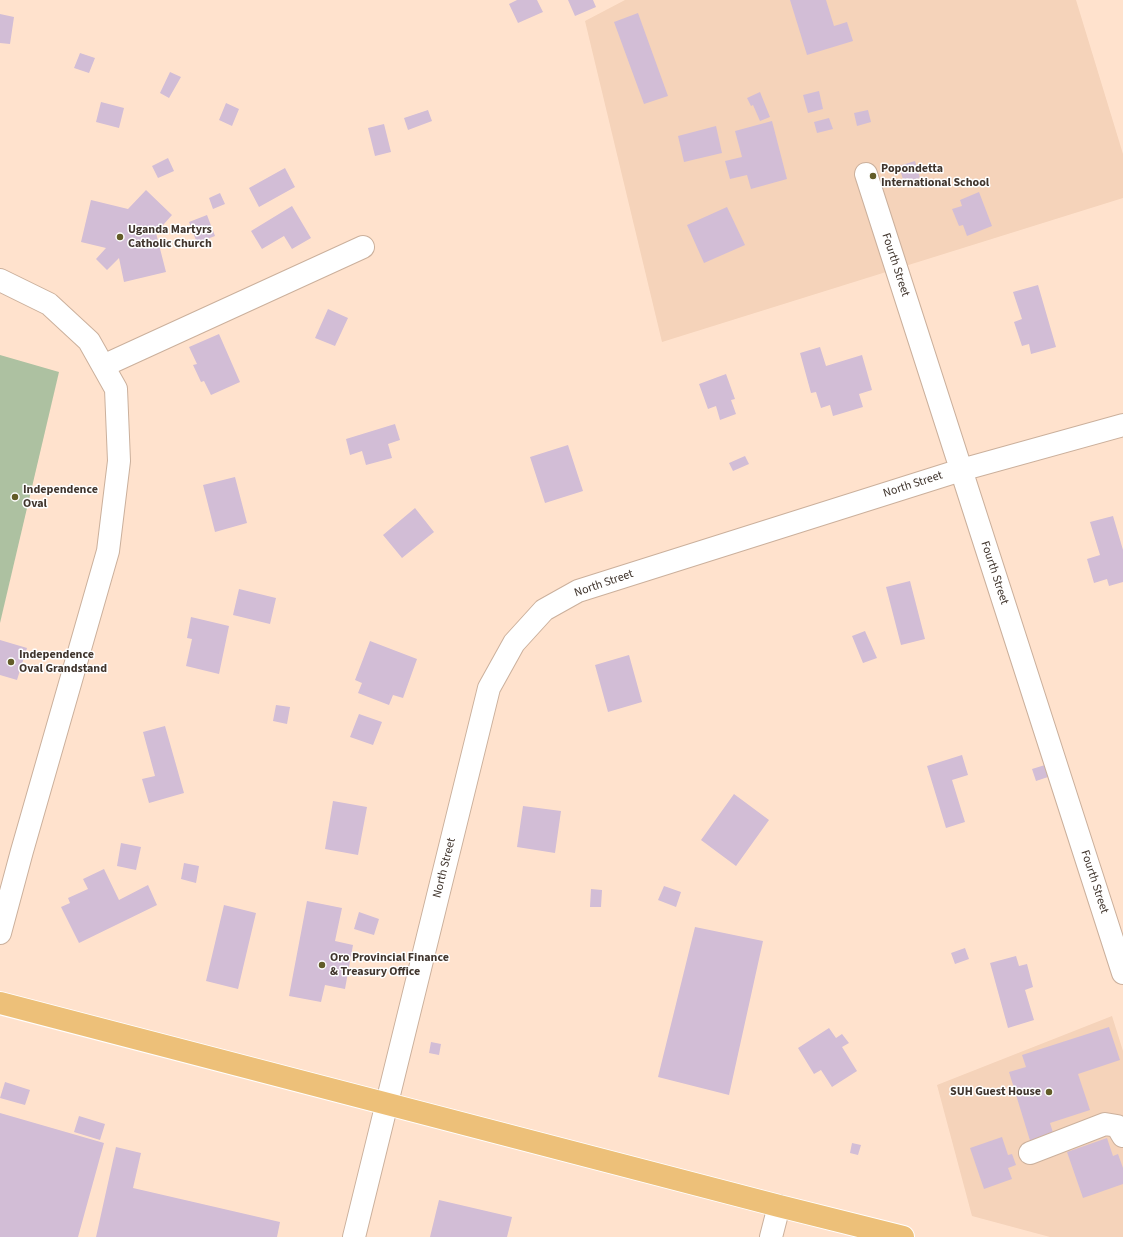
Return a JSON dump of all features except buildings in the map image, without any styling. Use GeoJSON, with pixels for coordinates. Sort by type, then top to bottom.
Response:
{"type":"FeatureCollection","features":[{"type":"Feature","properties":{"kind":"main road"},"geometry":{"type":"LineString","coordinates":[[0,1003],[903,1237]]}},
{"type":"Feature","properties":{"kind":"street","name":"Fourth Street"},"geometry":{"type":"LineString","coordinates":[[866,174],[1123,973]]}},
{"type":"Feature","properties":{"kind":"street"},"geometry":{"type":"LineString","coordinates":[[103,366],[363,247]]}},
{"type":"Feature","properties":{"kind":"street"},"geometry":{"type":"LineString","coordinates":[[0,280],[49,304],[89,341],[116,388],[119,462],[108,551],[0,933]]}},
{"type":"Feature","properties":{"kind":"street","name":"North Street"},"geometry":{"type":"LineString","coordinates":[[354,1237],[489,688],[514,643],[544,610],[578,591],[961,470],[1123,425]]}},
{"type":"Feature","properties":{"kind":"street"},"geometry":{"type":"LineString","coordinates":[[1030,1153],[1105,1124],[1117,1126],[1123,1136]]}},
{"type":"Feature","properties":{"kind":"street"},"geometry":{"type":"LineString","coordinates":[[771,1237],[779,1206]]}},
{"type":"Feature","properties":{"kind":"shaded area","name":"Popondetta International School"},"geometry":{"type":"Polygon","coordinates":[[[625,0],[1076,0],[1123,154],[1123,198],[662,342],[585,21],[625,0]]]}},
{"type":"Feature","properties":{"kind":"shaded area","name":"SUH Guest House"},"geometry":{"type":"Polygon","coordinates":[[[1112,1016],[1123,1051],[1123,1237],[1050,1237],[972,1216],[937,1085],[1112,1016]]]}},
{"type":"Feature","properties":{"kind":"green space","name":"Independence Oval"},"geometry":{"type":"Polygon","coordinates":[[[0,355],[59,372],[0,623],[0,355]]]}},
{"type":"Feature","properties":{"kind":"place","name":"Popondetta International School"},"geometry":{"type":"Point","coordinates":[873,176]}},
{"type":"Feature","properties":{"kind":"place","name":"Uganda Martyrs Catholic Church"},"geometry":{"type":"Point","coordinates":[120,237]}},
{"type":"Feature","properties":{"kind":"place","name":"Independence Oval"},"geometry":{"type":"Point","coordinates":[15,497]}},
{"type":"Feature","properties":{"kind":"place","name":"Independence Oval Grandstand"},"geometry":{"type":"Point","coordinates":[11,662]}},
{"type":"Feature","properties":{"kind":"place","name":"Oro Provincial Finance & Treasury Office"},"geometry":{"type":"Point","coordinates":[322,965]}},
{"type":"Feature","properties":{"kind":"place","name":"SUH Guest House"},"geometry":{"type":"Point","coordinates":[1049,1092]}}]}
